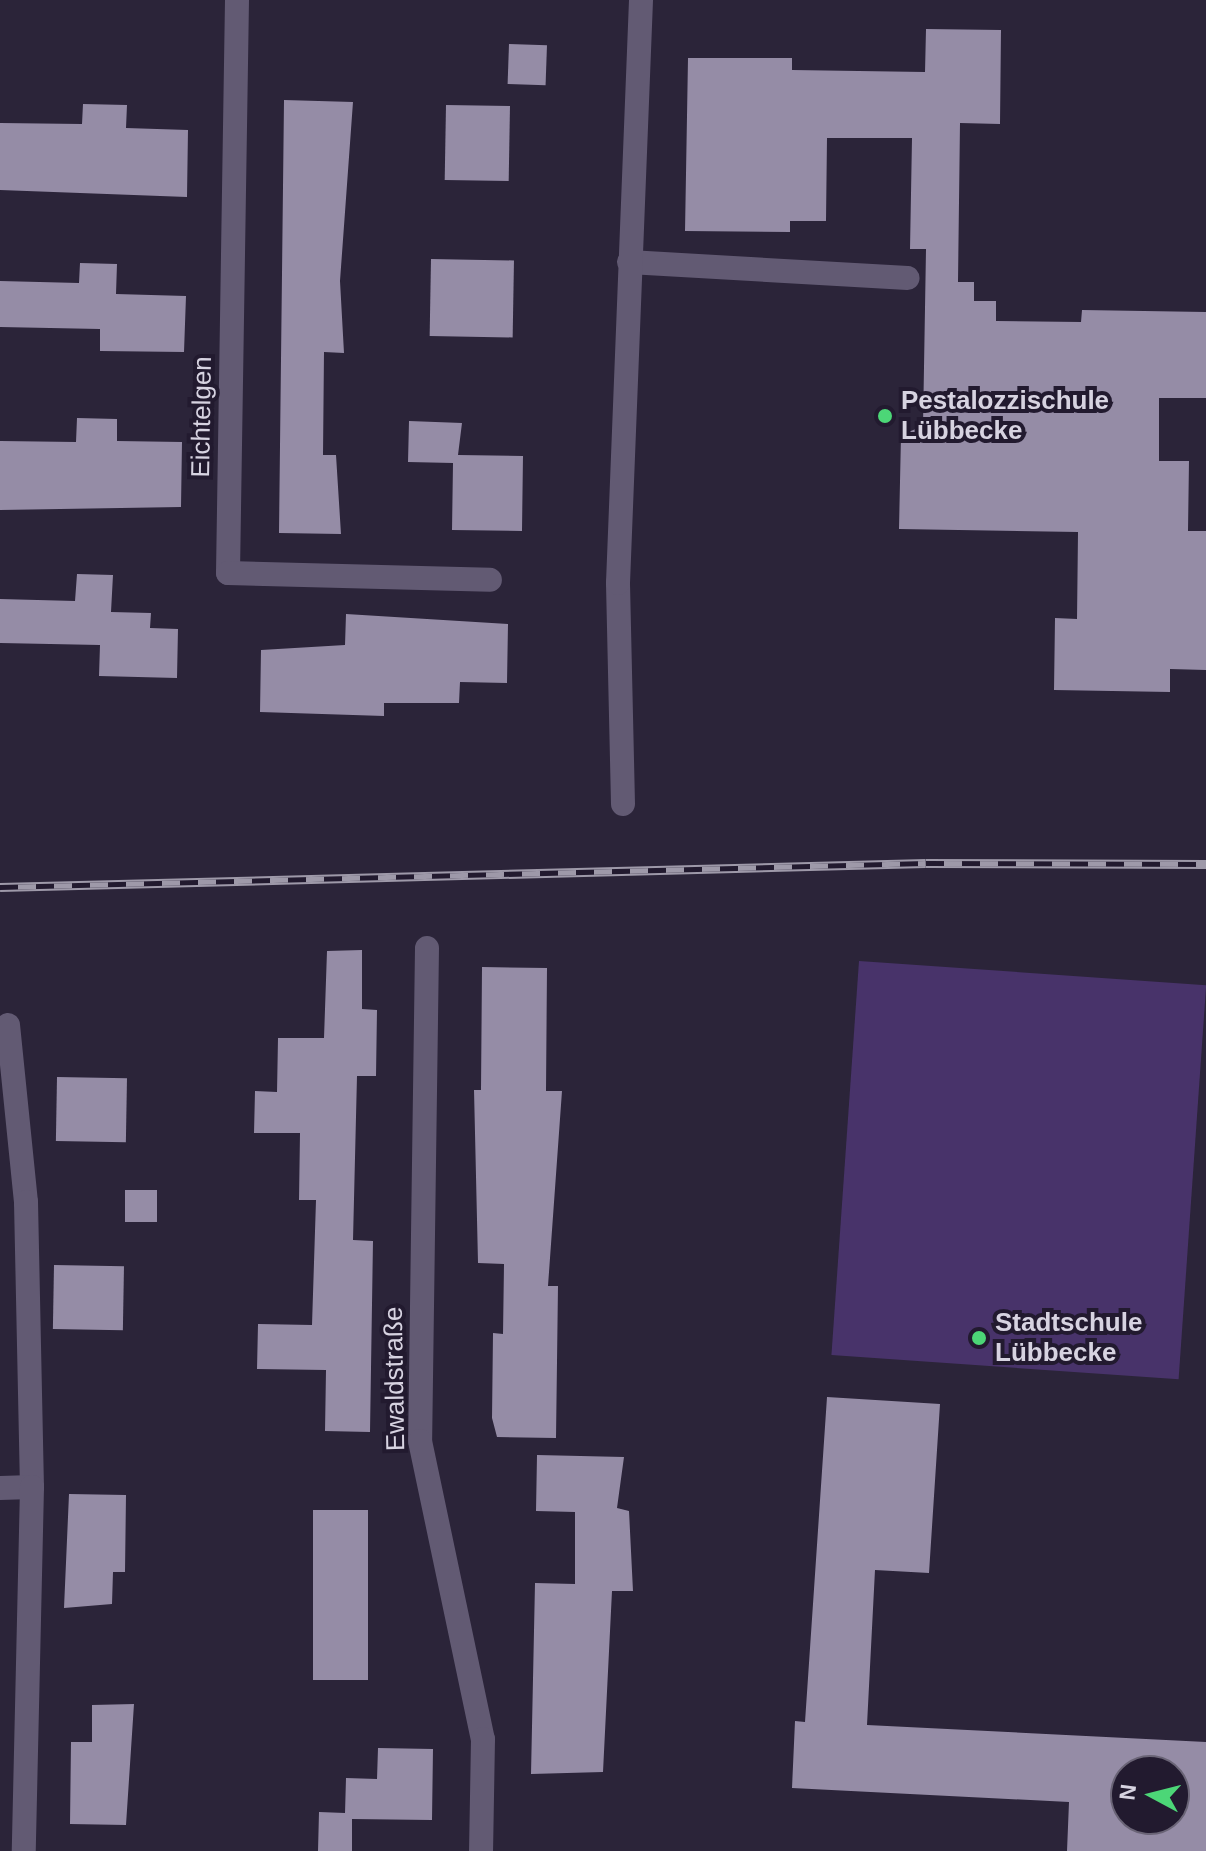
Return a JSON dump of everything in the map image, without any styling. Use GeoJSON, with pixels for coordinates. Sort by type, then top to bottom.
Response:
{"type":"FeatureCollection","features":[{"type":"Feature","properties":{"kind":"street","name":"Eichtelgen"},"geometry":{"type":"LineString","coordinates":[[237,0],[228,573],[490,580]]}},
{"type":"Feature","properties":{"kind":"street"},"geometry":{"type":"LineString","coordinates":[[623,804],[618,583],[641,0]]}},
{"type":"Feature","properties":{"kind":"street"},"geometry":{"type":"LineString","coordinates":[[629,262],[908,278]]}},
{"type":"Feature","properties":{"kind":"street","name":"Ewaldstraße"},"geometry":{"type":"LineString","coordinates":[[427,948],[420,1441],[483,1739],[481,1851]]}},
{"type":"Feature","properties":{"kind":"street"},"geometry":{"type":"LineString","coordinates":[[8,1025],[26,1202],[32,1487],[24,1851]]}},
{"type":"Feature","properties":{"kind":"street"},"geometry":{"type":"LineString","coordinates":[[0,1488],[32,1487]]}},
{"type":"Feature","properties":{"kind":"shaded area"},"geometry":{"type":"Polygon","coordinates":[[[859,961],[1206,985],[1179,1379],[831,1355],[859,961]]]}},
{"type":"Feature","properties":{"kind":"building"},"geometry":{"type":"Polygon","coordinates":[[[926,29],[1001,30],[1000,124],[960,123],[958,282],[974,282],[974,301],[996,301],[996,321],[1081,322],[1082,310],[1206,312],[1206,398],[1159,398],[1159,461],[1189,461],[1188,531],[1206,531],[1206,670],[1170,669],[1170,692],[1054,690],[1055,618],[1077,619],[1078,532],[899,529],[901,435],[923,426],[926,249],[910,249],[912,138],[827,138],[826,221],[790,221],[790,232],[685,231],[688,58],[792,58],[792,70],[925,72],[926,29]]]}},
{"type":"Feature","properties":{"kind":"building"},"geometry":{"type":"Polygon","coordinates":[[[509,44],[547,45],[546,85],[508,84],[509,44]]]}},
{"type":"Feature","properties":{"kind":"building"},"geometry":{"type":"Polygon","coordinates":[[[284,100],[353,102],[340,281],[344,353],[324,352],[323,455],[336,455],[341,534],[279,533],[284,100]]]}},
{"type":"Feature","properties":{"kind":"building"},"geometry":{"type":"Polygon","coordinates":[[[83,104],[127,105],[126,128],[188,130],[187,197],[0,190],[0,123],[82,124],[83,104]]]}},
{"type":"Feature","properties":{"kind":"building"},"geometry":{"type":"Polygon","coordinates":[[[446,105],[510,106],[509,181],[445,180],[446,105]]]}},
{"type":"Feature","properties":{"kind":"building"},"geometry":{"type":"Polygon","coordinates":[[[431,259],[514,260],[513,337],[430,336],[431,259]]]}},
{"type":"Feature","properties":{"kind":"building"},"geometry":{"type":"Polygon","coordinates":[[[80,263],[117,264],[116,294],[186,296],[184,352],[100,351],[100,329],[0,327],[0,281],[79,283],[80,263]]]}},
{"type":"Feature","properties":{"kind":"building"},"geometry":{"type":"Polygon","coordinates":[[[77,418],[117,419],[117,441],[182,442],[181,507],[0,510],[0,441],[76,442],[77,418]]]}},
{"type":"Feature","properties":{"kind":"building"},"geometry":{"type":"Polygon","coordinates":[[[409,421],[462,423],[458,455],[523,456],[522,531],[452,530],[453,463],[408,462],[409,421]]]}},
{"type":"Feature","properties":{"kind":"building"},"geometry":{"type":"Polygon","coordinates":[[[77,574],[113,575],[111,612],[151,613],[150,628],[178,629],[177,678],[99,676],[100,645],[0,643],[0,599],[75,601],[77,574]]]}},
{"type":"Feature","properties":{"kind":"building"},"geometry":{"type":"Polygon","coordinates":[[[346,614],[508,624],[507,683],[460,682],[459,703],[384,703],[384,716],[260,712],[261,650],[345,645],[346,614]]]}},
{"type":"Feature","properties":{"kind":"building"},"geometry":{"type":"Polygon","coordinates":[[[362,950],[362,1009],[377,1010],[376,1076],[357,1076],[353,1240],[373,1241],[370,1432],[325,1431],[326,1370],[257,1369],[258,1324],[312,1325],[316,1200],[299,1200],[300,1133],[254,1133],[255,1091],[277,1092],[278,1038],[324,1038],[327,951],[362,950]]]}},
{"type":"Feature","properties":{"kind":"building"},"geometry":{"type":"Polygon","coordinates":[[[482,967],[547,968],[546,1091],[562,1091],[548,1286],[558,1286],[556,1438],[497,1437],[492,1418],[493,1333],[503,1334],[504,1264],[478,1263],[474,1090],[481,1090],[482,967]]]}},
{"type":"Feature","properties":{"kind":"building"},"geometry":{"type":"Polygon","coordinates":[[[57,1077],[127,1078],[126,1142],[56,1141],[57,1077]]]}},
{"type":"Feature","properties":{"kind":"building"},"geometry":{"type":"Polygon","coordinates":[[[125,1190],[157,1190],[157,1222],[125,1222],[125,1190]]]}},
{"type":"Feature","properties":{"kind":"building"},"geometry":{"type":"Polygon","coordinates":[[[54,1265],[124,1266],[123,1330],[53,1329],[54,1265]]]}},
{"type":"Feature","properties":{"kind":"building"},"geometry":{"type":"Polygon","coordinates":[[[827,1397],[940,1404],[929,1573],[875,1570],[867,1725],[1206,1742],[1206,1851],[1067,1851],[1069,1802],[792,1788],[795,1721],[805,1722],[827,1397]]]}},
{"type":"Feature","properties":{"kind":"building"},"geometry":{"type":"Polygon","coordinates":[[[537,1455],[624,1457],[617,1508],[629,1511],[633,1591],[612,1591],[603,1772],[531,1774],[535,1583],[575,1584],[575,1512],[536,1511],[537,1455]]]}},
{"type":"Feature","properties":{"kind":"building"},"geometry":{"type":"Polygon","coordinates":[[[69,1494],[126,1495],[125,1572],[113,1572],[112,1604],[64,1608],[69,1494]]]}},
{"type":"Feature","properties":{"kind":"building"},"geometry":{"type":"Polygon","coordinates":[[[313,1510],[368,1510],[368,1680],[313,1680],[313,1510]]]}},
{"type":"Feature","properties":{"kind":"building"},"geometry":{"type":"Polygon","coordinates":[[[134,1704],[126,1825],[70,1824],[71,1742],[92,1742],[92,1705],[134,1704]]]}},
{"type":"Feature","properties":{"kind":"building"},"geometry":{"type":"Polygon","coordinates":[[[378,1748],[433,1749],[432,1820],[352,1819],[352,1851],[318,1851],[319,1812],[345,1813],[346,1778],[377,1779],[378,1748]]]}},
{"type":"Feature","properties":{"kind":"railway"},"geometry":{"type":"LineString","coordinates":[[0,887],[926,863],[1206,864]]}},
{"type":"Feature","properties":{"kind":"place","name":"Pestalozzischule Lübbecke"},"geometry":{"type":"Point","coordinates":[885,416]}},
{"type":"Feature","properties":{"kind":"place","name":"Stadtschule Lübbecke"},"geometry":{"type":"Point","coordinates":[979,1338]}}]}
